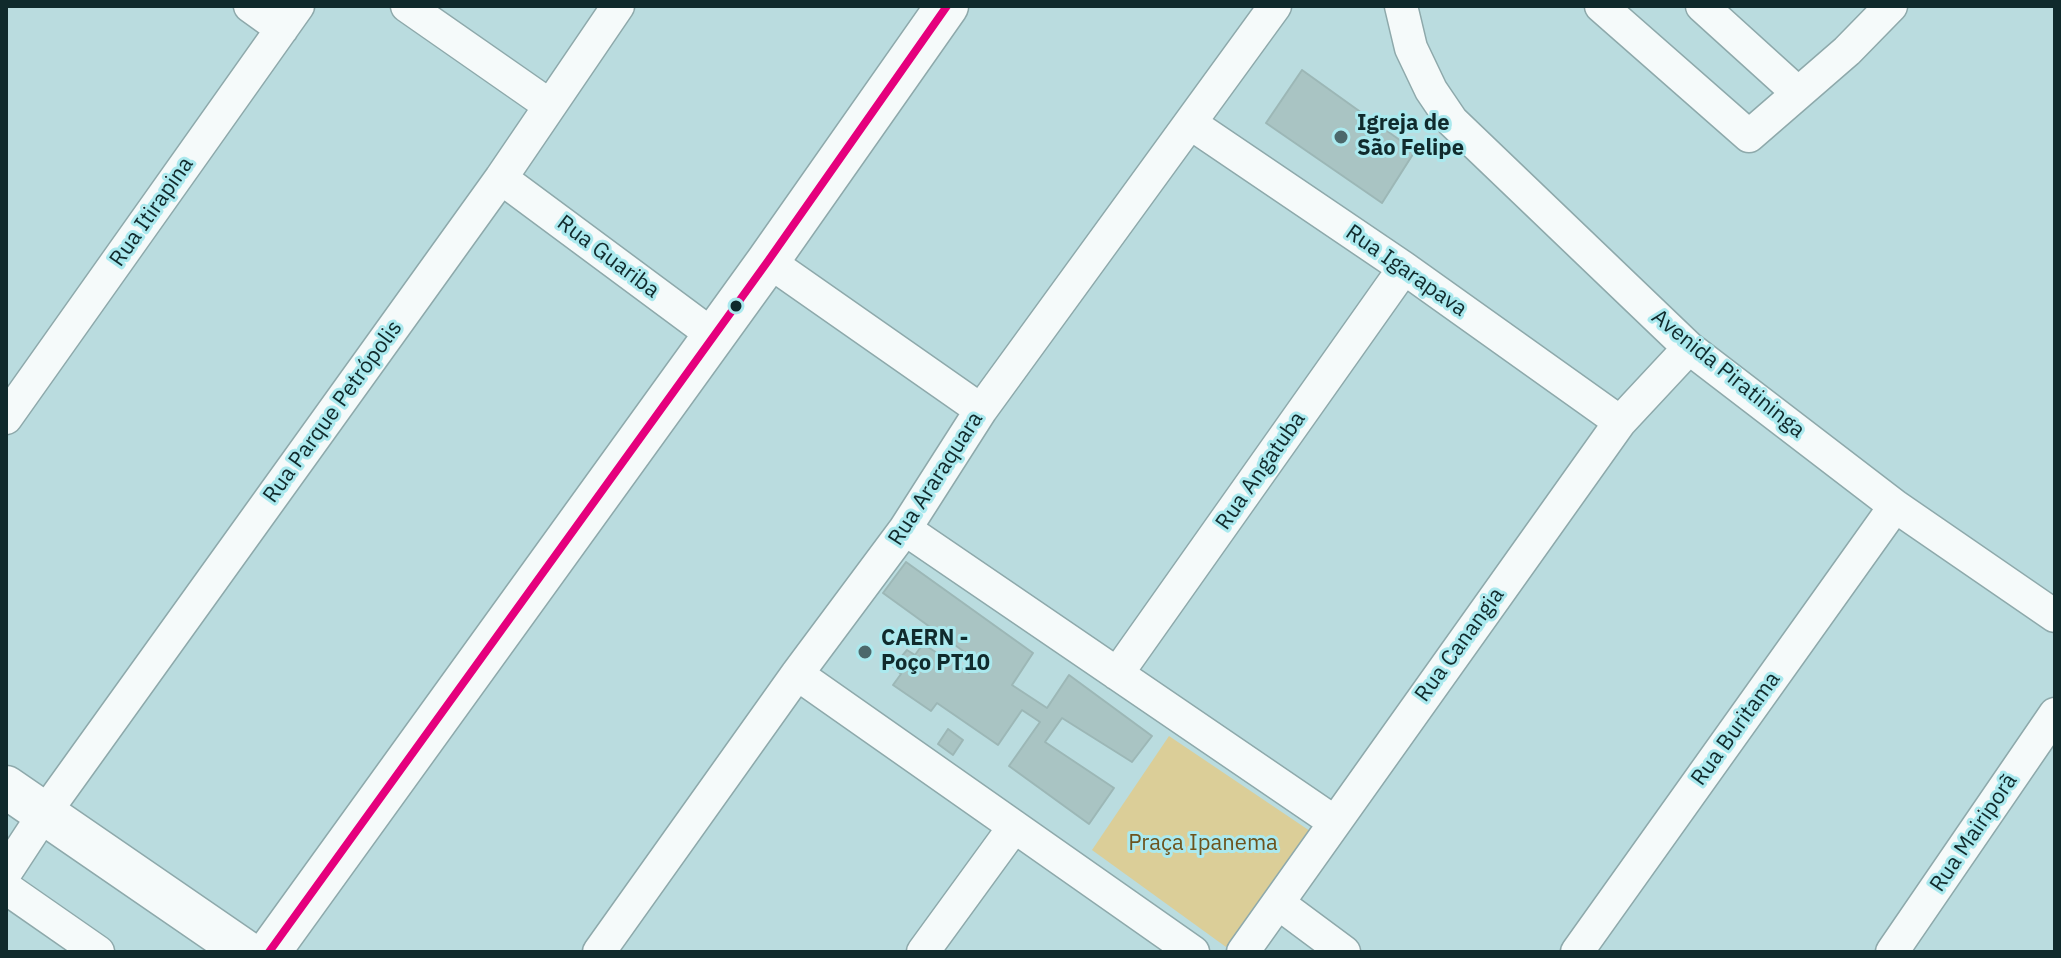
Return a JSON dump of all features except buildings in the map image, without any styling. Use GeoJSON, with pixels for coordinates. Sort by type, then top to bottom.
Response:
{"type":"FeatureCollection","features":[{"type":"Feature","properties":{"kind":"street"},"geometry":{"type":"LineString","coordinates":[[250,6],[290,18]]}},
{"type":"Feature","properties":{"kind":"street"},"geometry":{"type":"LineString","coordinates":[[407,6],[549,105]]}},
{"type":"Feature","properties":{"kind":"street","name":"Rua Parque Petrópolis"},"geometry":{"type":"LineString","coordinates":[[6,872],[44,814],[501,178],[618,6]]}},
{"type":"Feature","properties":{"kind":"street"},"geometry":{"type":"LineString","coordinates":[[269,952],[768,261],[947,6]]}},
{"type":"Feature","properties":{"kind":"street","name":"Rua Araraquara"},"geometry":{"type":"LineString","coordinates":[[599,952],[797,674],[905,529],[981,410],[1275,6]]}},
{"type":"Feature","properties":{"kind":"street","name":"Avenida Piratininga"},"geometry":{"type":"LineString","coordinates":[[1401,6],[1411,48],[1431,90],[1452,121],[1689,348],[1895,506],[2055,616]]}},
{"type":"Feature","properties":{"kind":"street"},"geometry":{"type":"LineString","coordinates":[[1601,6],[1749,136],[1891,6]]}},
{"type":"Feature","properties":{"kind":"street"},"geometry":{"type":"LineString","coordinates":[[1702,6],[1798,93]]}},
{"type":"Feature","properties":{"kind":"street","name":"Rua Itirapina"},"geometry":{"type":"LineString","coordinates":[[6,418],[290,18]]}},
{"type":"Feature","properties":{"kind":"street","name":"Rua Igarapava"},"geometry":{"type":"LineString","coordinates":[[1190,123],[1404,268],[1620,422]]}},
{"type":"Feature","properties":{"kind":"street","name":"Rua Guariba"},"geometry":{"type":"LineString","coordinates":[[501,178],[714,336]]}},
{"type":"Feature","properties":{"kind":"street"},"geometry":{"type":"LineString","coordinates":[[768,261],[981,410]]}},
{"type":"Feature","properties":{"kind":"street","name":"Rua Angatuba"},"geometry":{"type":"LineString","coordinates":[[1117,674],[1404,268]]}},
{"type":"Feature","properties":{"kind":"street","name":"Rua Canangia"},"geometry":{"type":"LineString","coordinates":[[1243,952],[1333,821],[1620,422],[1689,348]]}},
{"type":"Feature","properties":{"kind":"street","name":"Rua Buritama"},"geometry":{"type":"LineString","coordinates":[[1583,950],[1895,506]]}},
{"type":"Feature","properties":{"kind":"street"},"geometry":{"type":"LineString","coordinates":[[905,529],[1333,821]]}},
{"type":"Feature","properties":{"kind":"street"},"geometry":{"type":"LineString","coordinates":[[797,674],[1193,952]]}},
{"type":"Feature","properties":{"kind":"street","name":"Rua Mairiporã"},"geometry":{"type":"LineString","coordinates":[[1892,952],[2055,714]]}},
{"type":"Feature","properties":{"kind":"street"},"geometry":{"type":"LineString","coordinates":[[6,787],[246,952]]}},
{"type":"Feature","properties":{"kind":"street"},"geometry":{"type":"LineString","coordinates":[[923,952],[1014,827]]}},
{"type":"Feature","properties":{"kind":"street"},"geometry":{"type":"LineString","coordinates":[[6,888],[98,952]]}},
{"type":"Feature","properties":{"kind":"street"},"geometry":{"type":"LineString","coordinates":[[1278,903],[1344,952]]}},
{"type":"Feature","properties":{"kind":"green space","name":"Praça Ipanema"},"geometry":{"type":"Polygon","coordinates":[[[1169,736],[1310,831],[1226,947],[1092,850],[1169,736]]]}},
{"type":"Feature","properties":{"kind":"transit line"},"geometry":{"type":"LineString","coordinates":[[269,952],[768,261],[947,6]]}},
{"type":"Feature","properties":{"kind":"place","name":"Igreja de São Felipe"},"geometry":{"type":"Point","coordinates":[1341,137]}},
{"type":"Feature","properties":{"kind":"place","name":"CAERN - Poço PT10"},"geometry":{"type":"Point","coordinates":[865,652]}}]}
